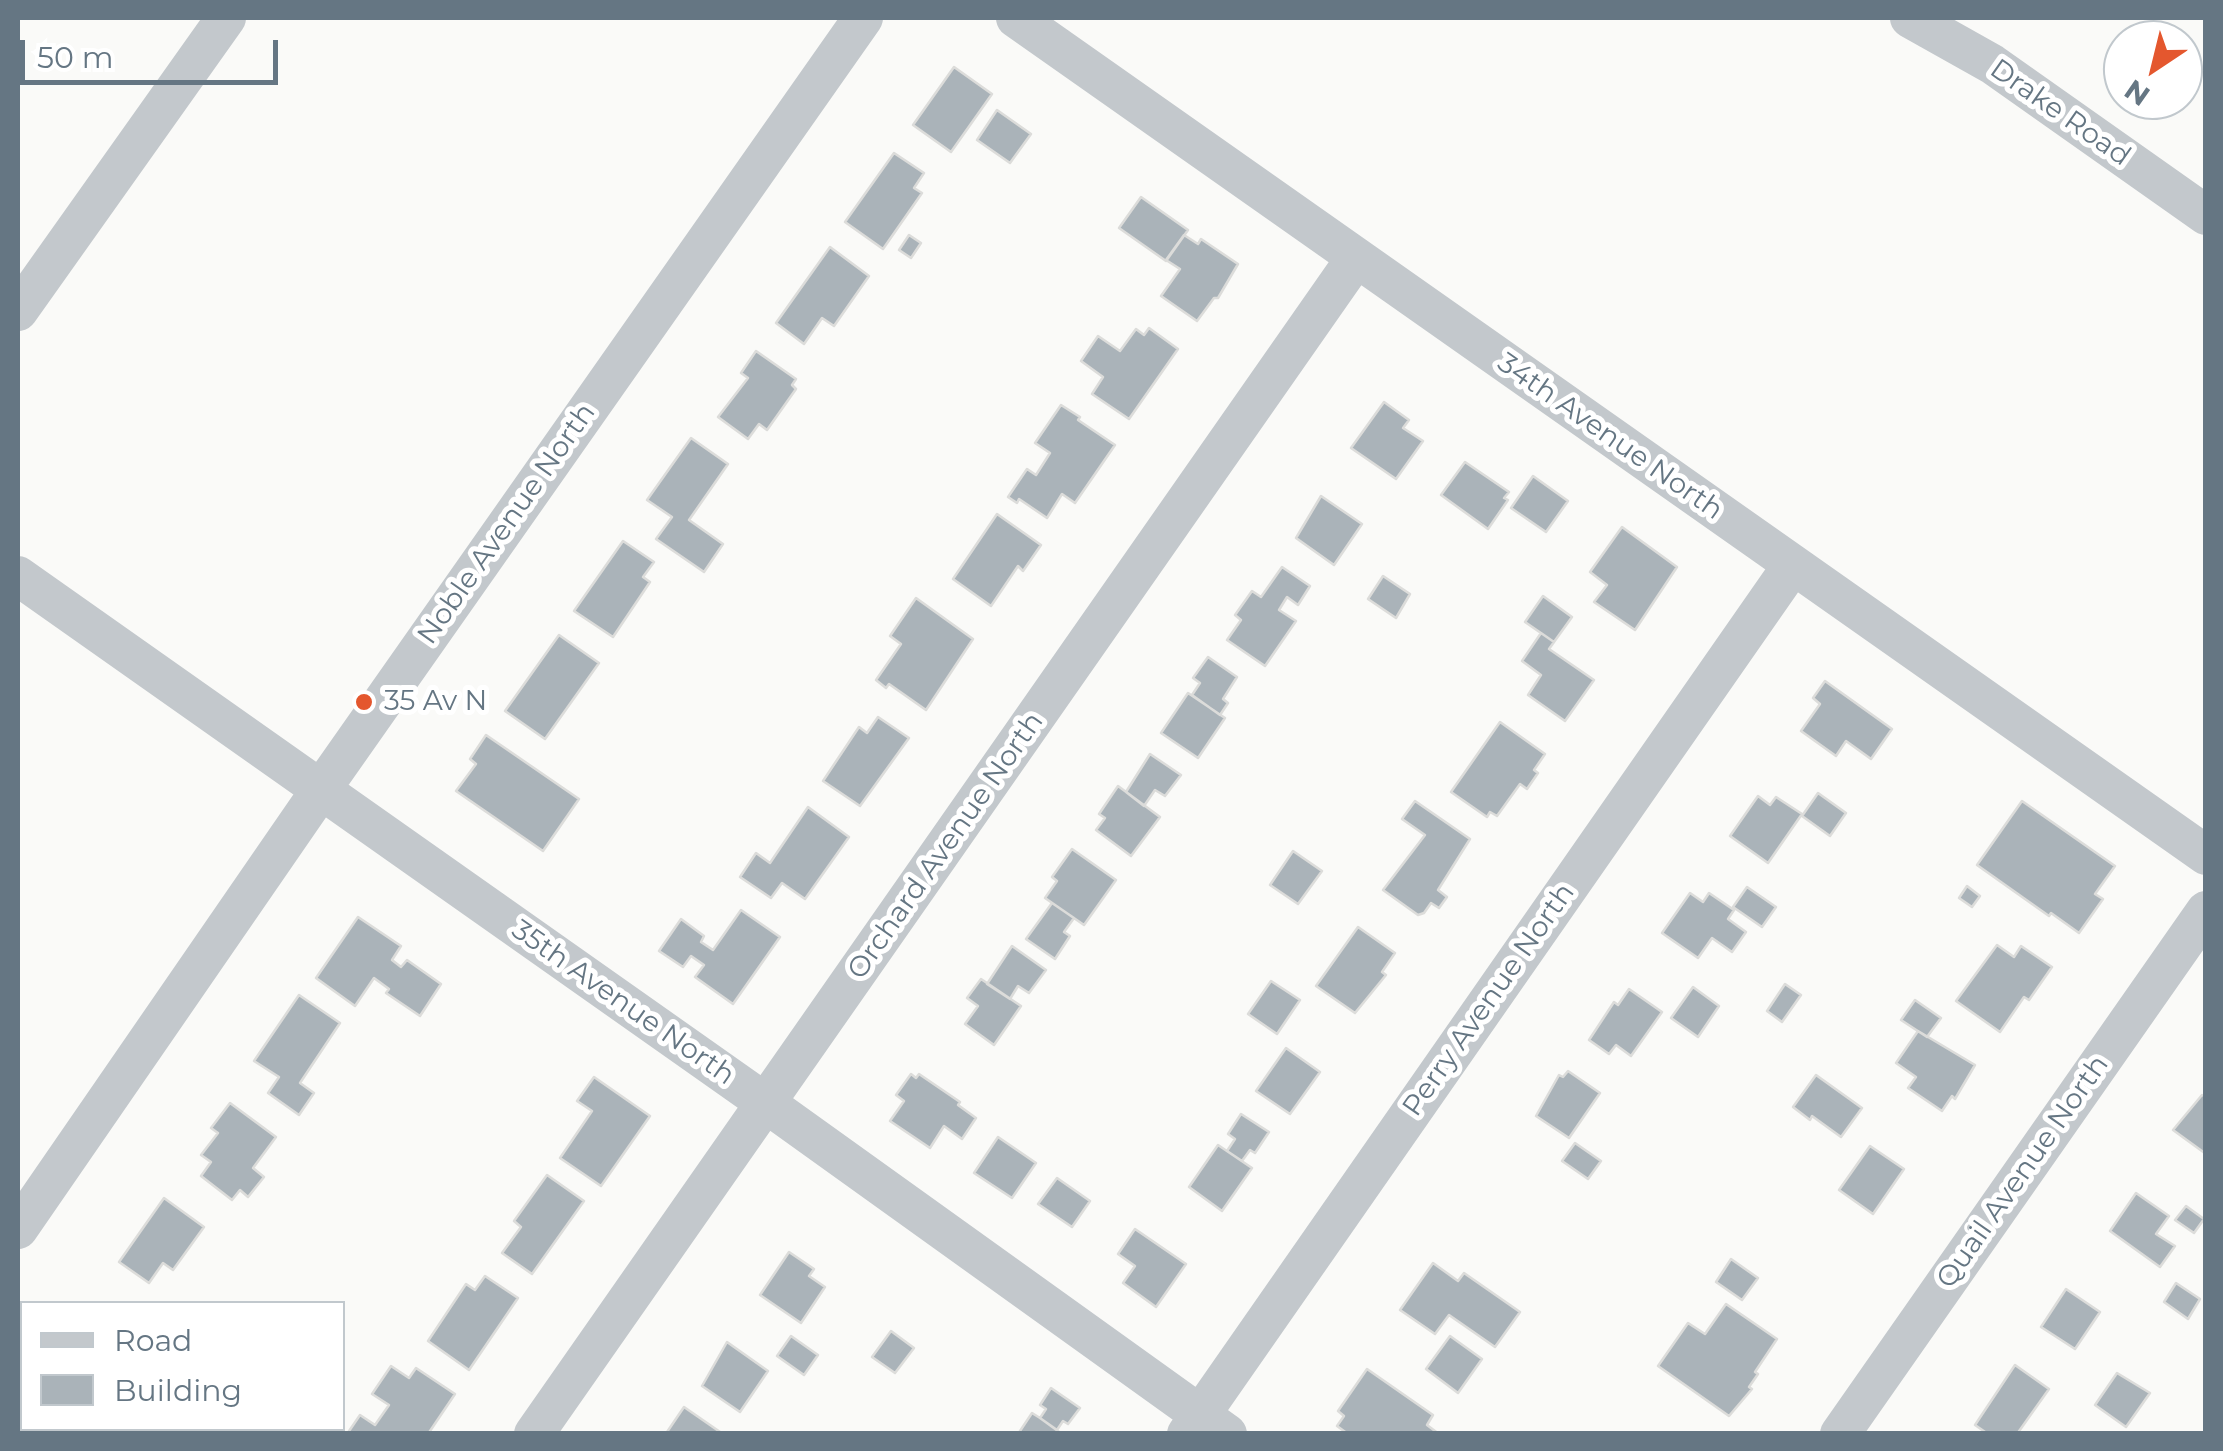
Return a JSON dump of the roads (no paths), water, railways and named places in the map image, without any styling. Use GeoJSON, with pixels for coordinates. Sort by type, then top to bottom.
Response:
{"type":"FeatureCollection","features":[{"type":"Feature","properties":{"kind":"street"},"geometry":{"type":"LineString","coordinates":[[18,311],[226,18]]}},
{"type":"Feature","properties":{"kind":"street","name":"Noble Avenue North"},"geometry":{"type":"LineString","coordinates":[[18,1229],[863,18]]}},
{"type":"Feature","properties":{"kind":"street","name":"34th Avenue North"},"geometry":{"type":"LineString","coordinates":[[1016,18],[2206,856]]}},
{"type":"Feature","properties":{"kind":"street","name":"Drake Road"},"geometry":{"type":"LineString","coordinates":[[1910,18],[1992,64],[2206,215]]}},
{"type":"Feature","properties":{"kind":"street","name":"Orchard Avenue North"},"geometry":{"type":"LineString","coordinates":[[534,1434],[1356,258]]}},
{"type":"Feature","properties":{"kind":"street","name":"Perry Avenue North"},"geometry":{"type":"LineString","coordinates":[[1205,1427],[1792,566]]}},
{"type":"Feature","properties":{"kind":"street","name":"35th Avenue North"},"geometry":{"type":"LineString","coordinates":[[18,576],[767,1104],[1205,1427]]}},
{"type":"Feature","properties":{"kind":"street","name":"Quail Avenue North"},"geometry":{"type":"LineString","coordinates":[[1840,1434],[2206,911]]}},
{"type":"Feature","properties":{"kind":"place","name":"35 Av N"},"geometry":{"type":"Point","coordinates":[364,702]}}]}
